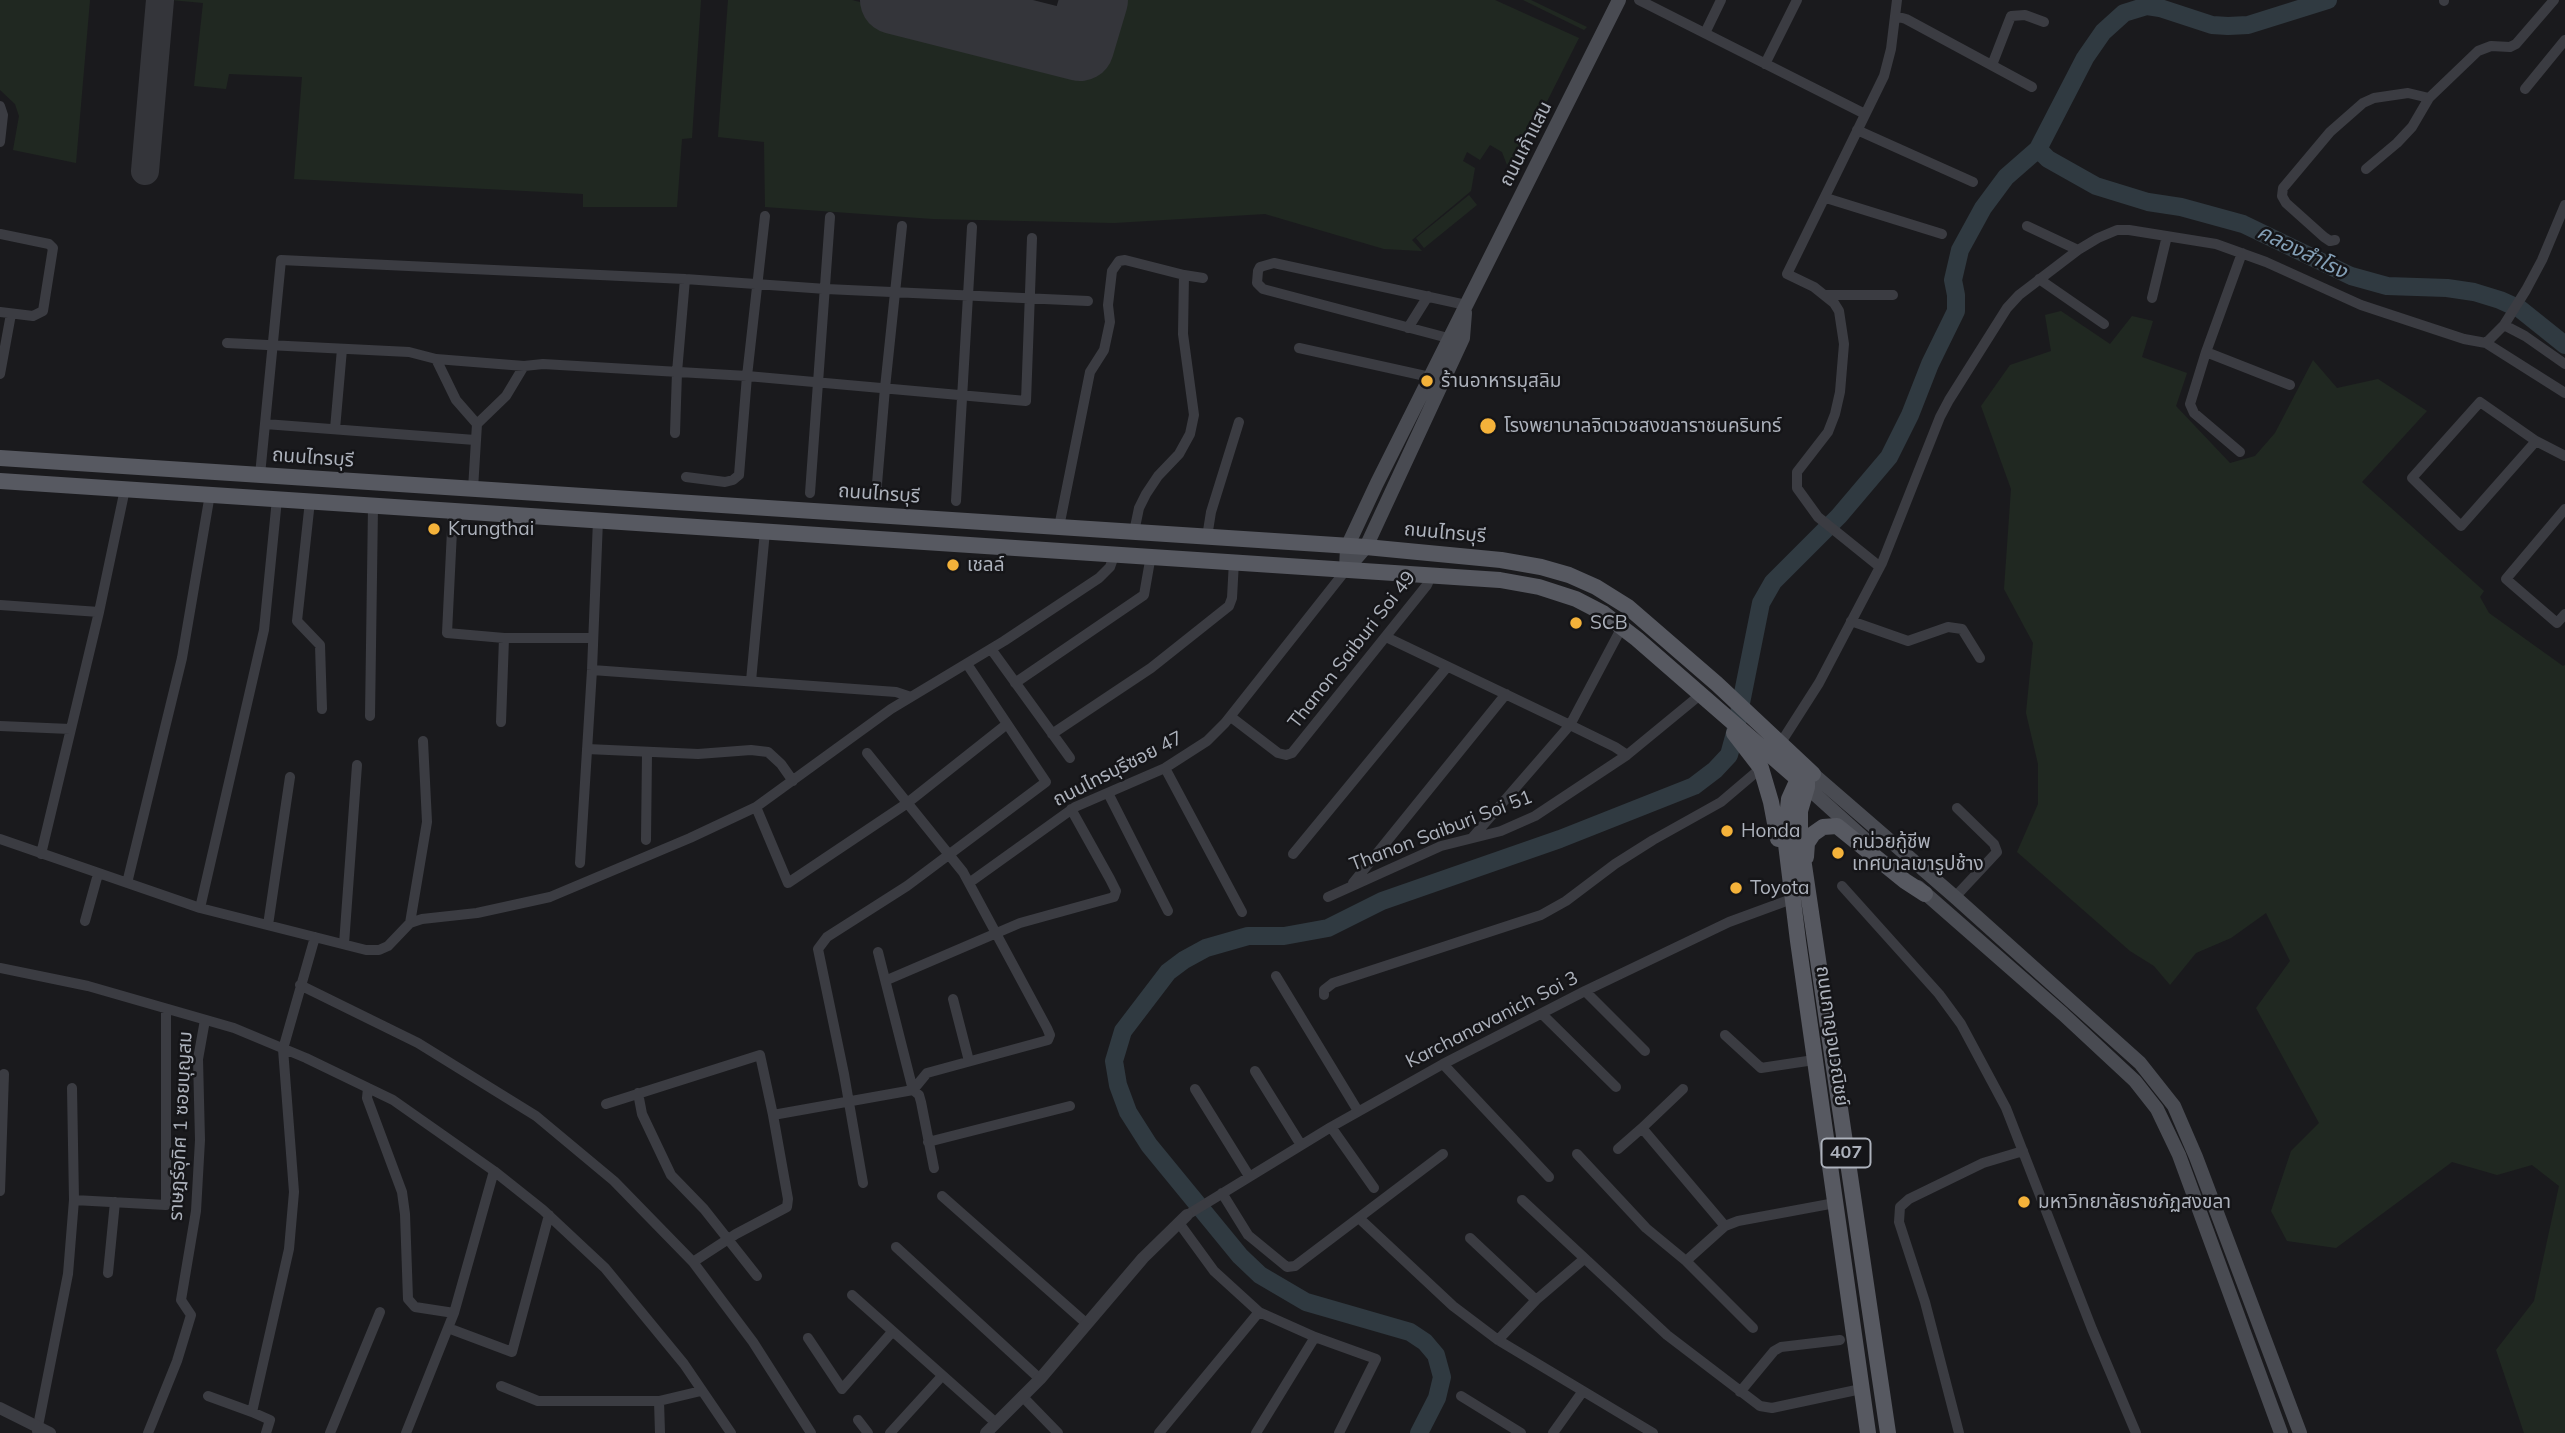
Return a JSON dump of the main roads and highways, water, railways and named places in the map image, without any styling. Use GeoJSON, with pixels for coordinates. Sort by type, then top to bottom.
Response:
{"type":"FeatureCollection","features":[{"type":"Feature","properties":{"kind":"main road","name":"ถนนเก้าแสน"},"geometry":{"type":"LineString","coordinates":[[1347,547],[1448,338],[1619,0]]}},
{"type":"Feature","properties":{"kind":"main road","name":"ถนนเก้าแสน"},"geometry":{"type":"LineString","coordinates":[[1346,570],[1366,547],[1463,338],[1466,305]]}},
{"type":"Feature","properties":{"kind":"main road","name":"ถนนไทรบุรี"},"geometry":{"type":"LineString","coordinates":[[0,458],[1366,547],[1501,560],[1541,567],[1596,587],[1628,607],[1717,684],[1794,757],[1806,778]]}},
{"type":"Feature","properties":{"kind":"main road"},"geometry":{"type":"LineString","coordinates":[[0,481],[1432,574],[1500,580],[1539,587],[1576,599],[1622,627],[1752,746],[1806,778],[1955,897],[2140,1063],[2174,1106],[2211,1196],[2300,1433]]}},
{"type":"Feature","properties":{"kind":"main road"},"geometry":{"type":"LineString","coordinates":[[472,512],[473,489]]}},
{"type":"Feature","properties":{"kind":"main road"},"geometry":{"type":"LineString","coordinates":[[1346,570],[1347,547]]}},
{"type":"Feature","properties":{"kind":"main road"},"geometry":{"type":"LineString","coordinates":[[1752,746],[1772,802],[1798,942]]}},
{"type":"Feature","properties":{"kind":"main road"},"geometry":{"type":"LineString","coordinates":[[1806,778],[1925,894],[2063,1014],[2135,1081],[2157,1109],[2179,1155],[2281,1433]]}},
{"type":"Feature","properties":{"kind":"main road","name":"ถนนกาญจนวณิชย์"},"geometry":{"type":"LineString","coordinates":[[1806,778],[1800,811],[1800,838],[1888,1433]]}},
{"type":"Feature","properties":{"kind":"main road","name":"ถนนกาญจนวณิชย์"},"geometry":{"type":"LineString","coordinates":[[1806,778],[1789,799],[1785,836],[1814,1060],[1868,1433]]}},
{"type":"Feature","properties":{"kind":"main road"},"geometry":{"type":"LineString","coordinates":[[1806,873],[1806,851],[1810,838],[1823,827],[1837,826],[1925,894]]}},
{"type":"Feature","properties":{"kind":"waterway"},"geometry":{"type":"LineString","coordinates":[[1419,1433],[1437,1398],[1442,1377],[1436,1355],[1425,1342],[1410,1332],[1306,1302],[1260,1275],[1240,1256],[1149,1145],[1128,1112],[1118,1085],[1114,1061],[1123,1031],[1168,972],[1206,948],[1248,936],[1284,936],[1328,928],[1382,901],[1560,839],[1694,786],[1715,770],[1729,755],[1761,603],[1773,582],[1839,516],[1889,457],[1956,311],[1953,280],[1960,250],[1983,208],[2006,177],[2038,149],[2085,58],[2103,32],[2124,13],[2147,6],[2212,25],[2228,26],[2248,25],[2328,0]]}},
{"type":"Feature","properties":{"kind":"waterway","name":"คลองสำโรง"},"geometry":{"type":"LineString","coordinates":[[2038,149],[2048,159],[2096,186],[2148,202],[2181,207],[2243,224],[2351,276],[2387,286],[2447,288],[2500,300],[2520,309],[2565,345]]}},
{"type":"Feature","properties":{"kind":"place","name":"ร้านอาหารมุสลิม"},"geometry":{"type":"Point","coordinates":[1427,381]}},
{"type":"Feature","properties":{"kind":"place","name":"โรงพยาบาลจิตเวชสงขลาราชนครินทร์"},"geometry":{"type":"Point","coordinates":[1488,426]}},
{"type":"Feature","properties":{"kind":"place","name":"Krungthai"},"geometry":{"type":"Point","coordinates":[434,529]}},
{"type":"Feature","properties":{"kind":"place","name":"เชลล์"},"geometry":{"type":"Point","coordinates":[953,565]}},
{"type":"Feature","properties":{"kind":"place","name":"SCB"},"geometry":{"type":"Point","coordinates":[1576,623]}},
{"type":"Feature","properties":{"kind":"place","name":"Honda"},"geometry":{"type":"Point","coordinates":[1727,831]}},
{"type":"Feature","properties":{"kind":"place","name":"กน่วยกู้ชีพ เทศบาลเขารูปช้าง"},"geometry":{"type":"Point","coordinates":[1838,853]}},
{"type":"Feature","properties":{"kind":"place","name":"Toyota"},"geometry":{"type":"Point","coordinates":[1736,888]}},
{"type":"Feature","properties":{"kind":"place","name":"มหาวิทยาลัยราชภัฏสงขลา"},"geometry":{"type":"Point","coordinates":[2024,1202]}}]}
